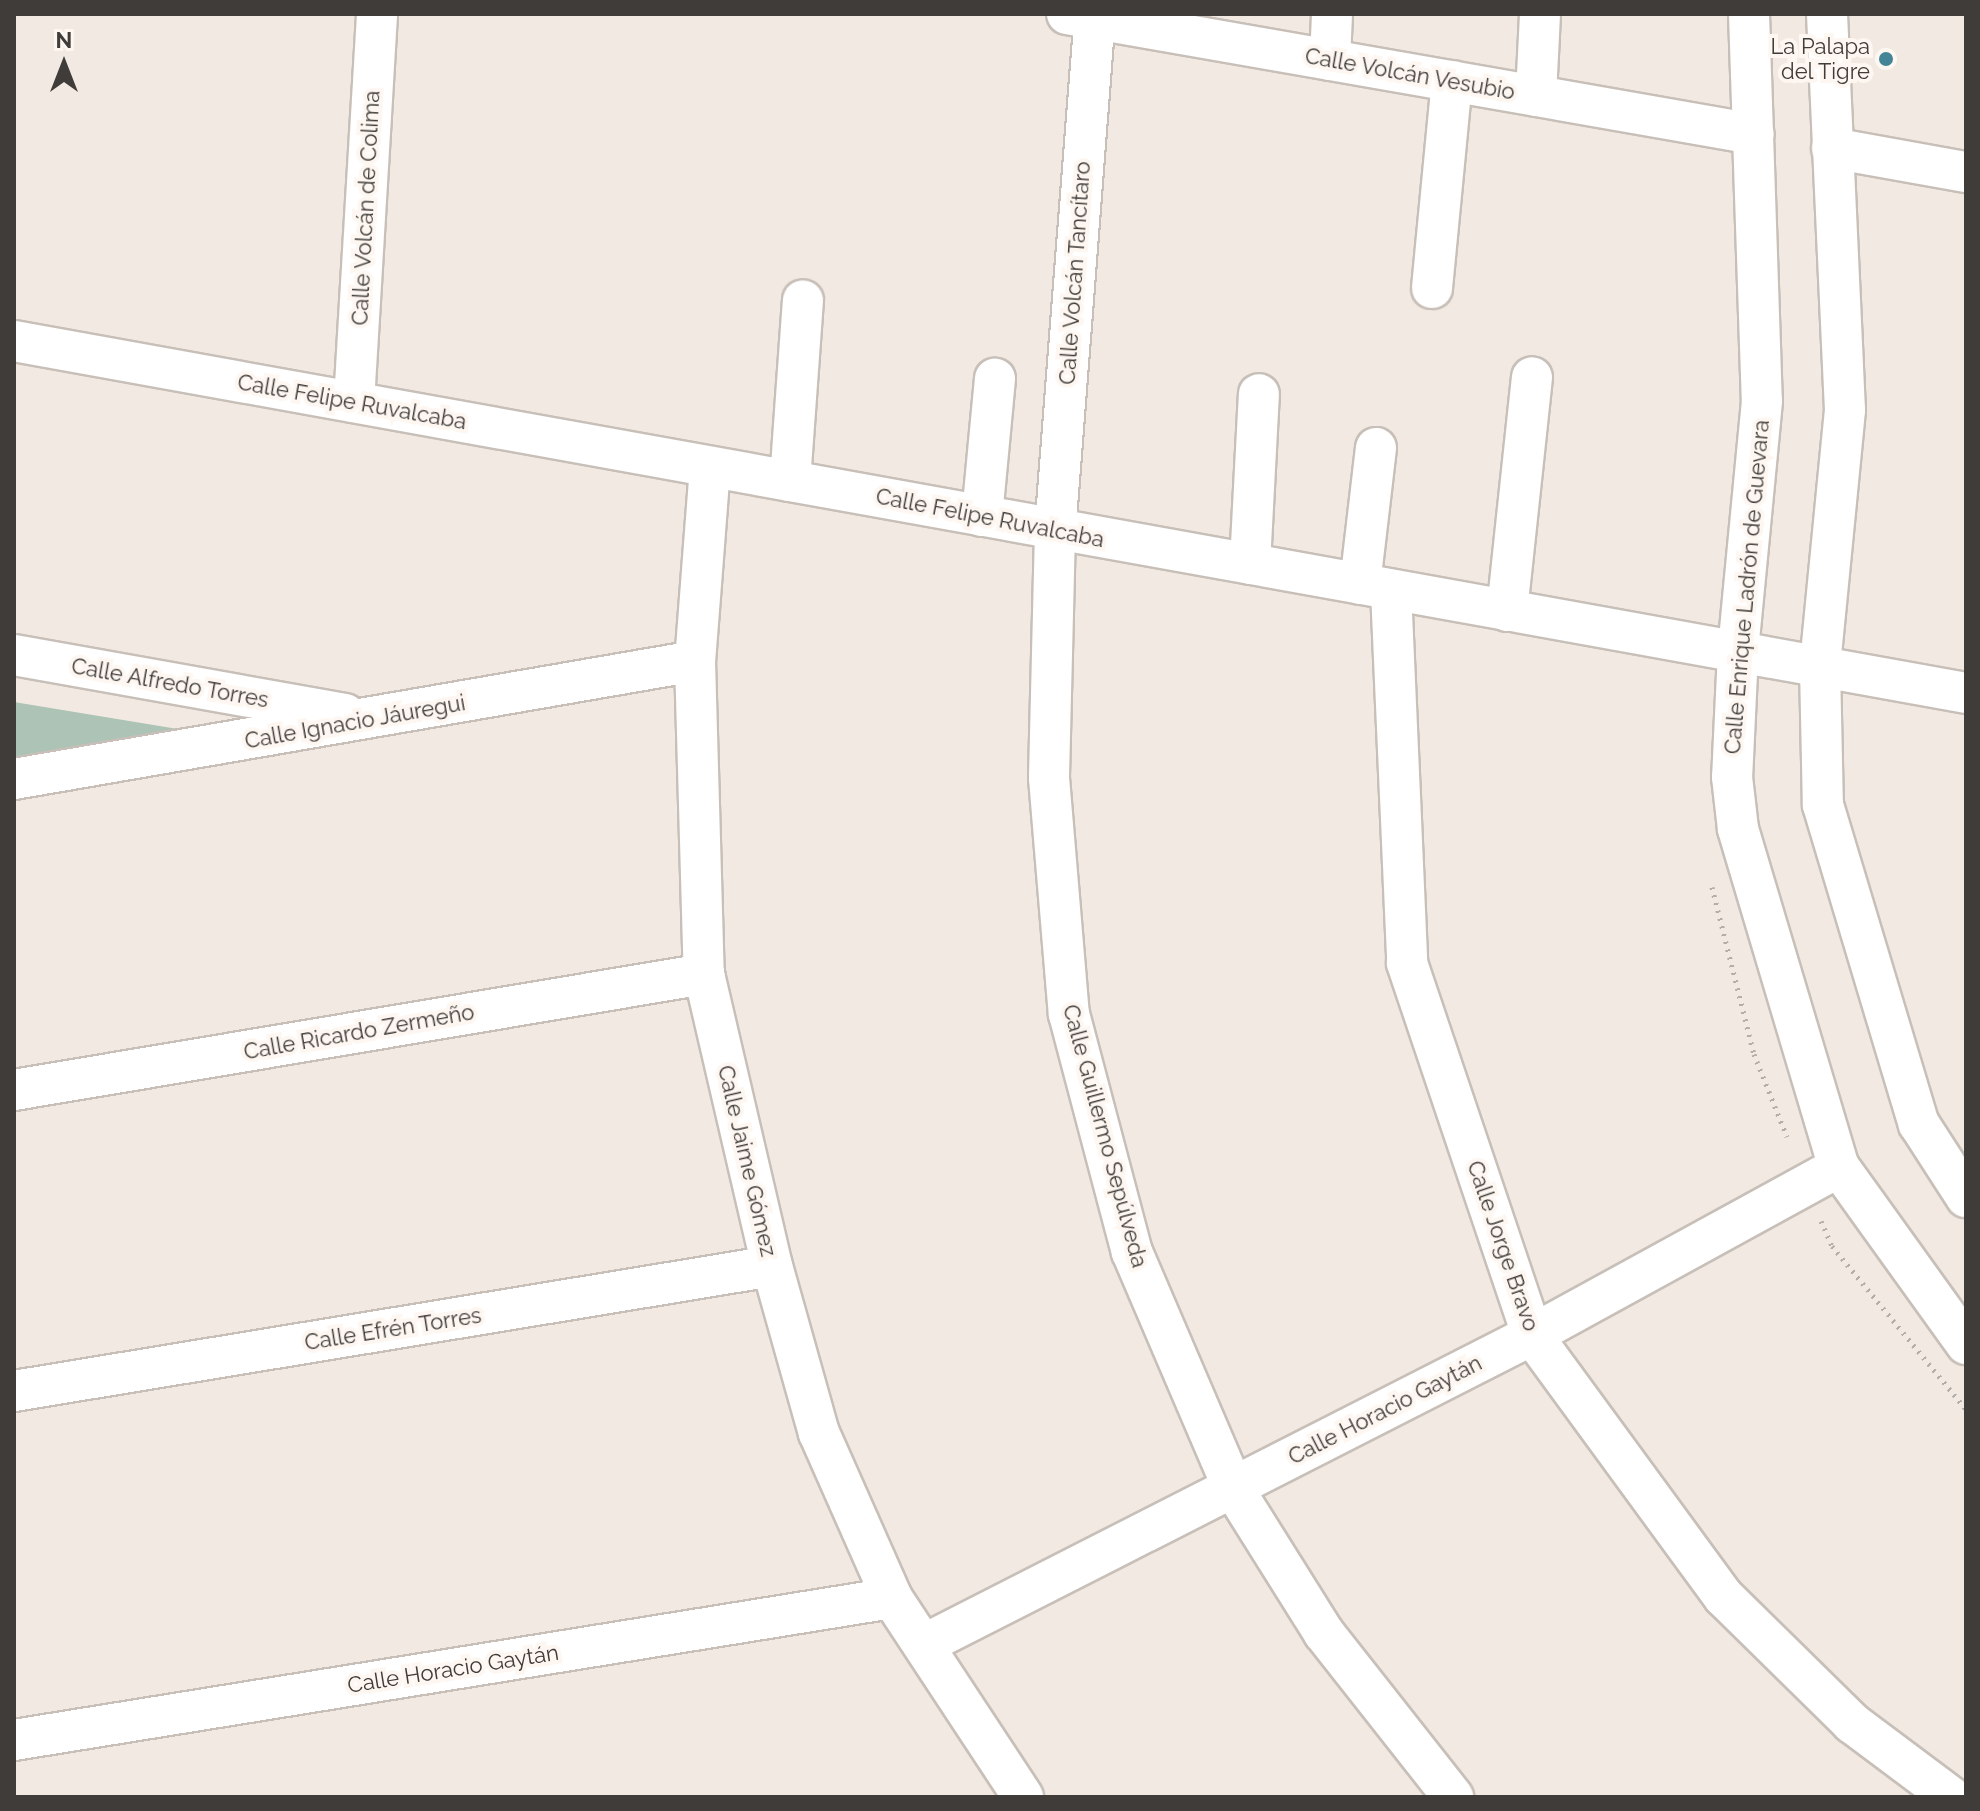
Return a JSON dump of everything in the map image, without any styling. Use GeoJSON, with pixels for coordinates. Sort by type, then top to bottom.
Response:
{"type":"FeatureCollection","features":[{"type":"Feature","properties":{"kind":"street","name":"Calle Volcán de Colima"},"geometry":{"type":"LineString","coordinates":[[354,402],[377,14]]}},
{"type":"Feature","properties":{"kind":"street"},"geometry":{"type":"LineString","coordinates":[[1330,60],[1332,14]]}},
{"type":"Feature","properties":{"kind":"street"},"geometry":{"type":"LineString","coordinates":[[1536,96],[1540,14]]}},
{"type":"Feature","properties":{"kind":"street","name":"Calle Enrique Ladrón de Guevara"},"geometry":{"type":"LineString","coordinates":[[1749,14],[1762,401],[1738,652],[1732,777],[1738,829],[1839,1167],[1966,1344]]}},
{"type":"Feature","properties":{"kind":"street"},"geometry":{"type":"LineString","coordinates":[[1827,14],[1845,410],[1820,667],[1820,773],[1833,853],[1919,1124],[1966,1197]]}},
{"type":"Feature","properties":{"kind":"street","name":"Calle Volcán Vesubio"},"geometry":{"type":"LineString","coordinates":[[1085,16],[1754,134]]}},
{"type":"Feature","properties":{"kind":"street","name":"Calle Volcán Tancítaro"},"geometry":{"type":"LineString","coordinates":[[1055,531],[1085,16]]}},
{"type":"Feature","properties":{"kind":"street"},"geometry":{"type":"LineString","coordinates":[[1432,288],[1452,81]]}},
{"type":"Feature","properties":{"kind":"street"},"geometry":{"type":"LineString","coordinates":[[1832,148],[1966,172]]}},
{"type":"Feature","properties":{"kind":"street"},"geometry":{"type":"LineString","coordinates":[[790,481],[803,300]]}},
{"type":"Feature","properties":{"kind":"street","name":"Calle Felipe Ruvalcaba"},"geometry":{"type":"LineString","coordinates":[[14,341],[1966,693]]}},
{"type":"Feature","properties":{"kind":"street"},"geometry":{"type":"LineString","coordinates":[[1507,611],[1532,377]]}},
{"type":"Feature","properties":{"kind":"street"},"geometry":{"type":"LineString","coordinates":[[982,516],[995,379]]}},
{"type":"Feature","properties":{"kind":"street"},"geometry":{"type":"LineString","coordinates":[[1250,564],[1259,394]]}},
{"type":"Feature","properties":{"kind":"street","name":"Calle Jorge Bravo"},"geometry":{"type":"LineString","coordinates":[[1376,448],[1376,587],[1407,963],[1532,1335],[1724,1597],[1852,1723],[1951,1797]]}},
{"type":"Feature","properties":{"kind":"street","name":"Calle Jaime Gómez"},"geometry":{"type":"LineString","coordinates":[[710,467],[695,661],[704,974],[772,1266],[819,1433],[892,1598],[1023,1797]]}},
{"type":"Feature","properties":{"kind":"street","name":"Calle Guillermo Sepúlveda"},"geometry":{"type":"LineString","coordinates":[[1055,531],[1049,778],[1069,1014],[1132,1252],[1233,1488],[1324,1633],[1453,1797]]}},
{"type":"Feature","properties":{"kind":"street","name":"Calle Alfredo Torres"},"geometry":{"type":"LineString","coordinates":[[14,655],[373,719]]}},
{"type":"Feature","properties":{"kind":"street","name":"Calle Ignacio Jáuregui"},"geometry":{"type":"LineString","coordinates":[[14,779],[695,661]]}},
{"type":"Feature","properties":{"kind":"street","name":"Calle Ricardo Zermeño"},"geometry":{"type":"LineString","coordinates":[[14,1090],[704,974]]}},
{"type":"Feature","properties":{"kind":"street","name":"Calle Horacio Gaytán"},"geometry":{"type":"LineString","coordinates":[[925,1644],[1532,1335],[1839,1167]]}},
{"type":"Feature","properties":{"kind":"street","name":"Calle Efrén Torres"},"geometry":{"type":"LineString","coordinates":[[14,1391],[772,1266]]}},
{"type":"Feature","properties":{"kind":"street","name":"Calle Horacio Gaytán"},"geometry":{"type":"LineString","coordinates":[[14,1740],[892,1598]]}},
{"type":"Feature","properties":{"kind":"green space"},"geometry":{"type":"Polygon","coordinates":[[[14,702],[196,732],[14,764],[14,702]]]}},
{"type":"Feature","properties":{"kind":"place","name":"La Palapa del Tigre"},"geometry":{"type":"Point","coordinates":[1886,59]}}]}
